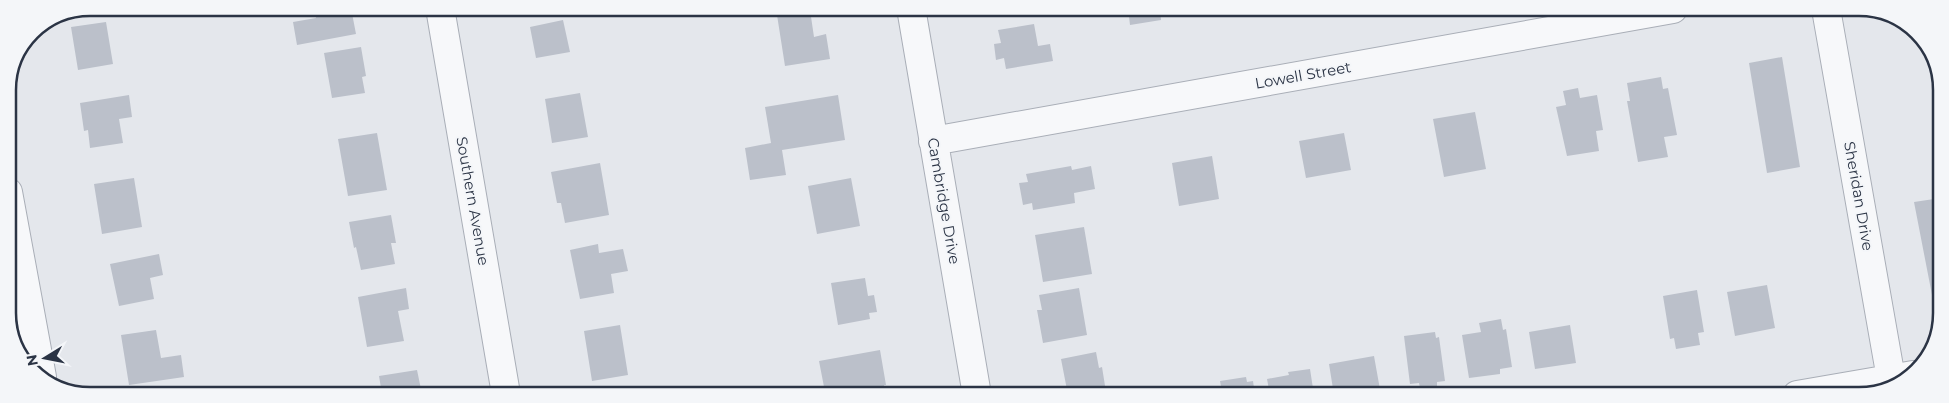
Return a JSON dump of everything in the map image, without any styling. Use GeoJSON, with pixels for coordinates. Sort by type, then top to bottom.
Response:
{"type":"FeatureCollection","features":[{"type":"Feature","properties":{"kind":"street","name":"Southern Avenue"},"geometry":{"type":"LineString","coordinates":[[441,16],[505,387]]}},
{"type":"Feature","properties":{"kind":"street","name":"Cambridge Drive"},"geometry":{"type":"LineString","coordinates":[[912,16],[976,387]]}},
{"type":"Feature","properties":{"kind":"street","name":"Lowell Street"},"geometry":{"type":"LineString","coordinates":[[934,141],[1634,16]]}},
{"type":"Feature","properties":{"kind":"street","name":"Sheridan Drive"},"geometry":{"type":"LineString","coordinates":[[1827,16],[1898,375]]}},
{"type":"Feature","properties":{"kind":"street"},"geometry":{"type":"LineString","coordinates":[[16,275],[39,366]]}},
{"type":"Feature","properties":{"kind":"street"},"geometry":{"type":"LineString","coordinates":[[1848,387],[1887,381]]}},
{"type":"Feature","properties":{"kind":"building"},"geometry":{"type":"Polygon","coordinates":[[[316,16],[353,16],[356,34],[297,45],[293,22],[316,18],[316,16]]]}},
{"type":"Feature","properties":{"kind":"building"},"geometry":{"type":"Polygon","coordinates":[[[777,16],[811,16],[814,37],[826,34],[830,59],[785,66],[777,16]]]}},
{"type":"Feature","properties":{"kind":"building"},"geometry":{"type":"Polygon","coordinates":[[[1129,16],[1161,16],[1161,20],[1130,25],[1129,16]]]}},
{"type":"Feature","properties":{"kind":"building"},"geometry":{"type":"Polygon","coordinates":[[[563,20],[570,52],[536,58],[530,27],[563,20]]]}},
{"type":"Feature","properties":{"kind":"building"},"geometry":{"type":"Polygon","coordinates":[[[106,22],[113,64],[78,70],[71,27],[106,22]]]}},
{"type":"Feature","properties":{"kind":"building"},"geometry":{"type":"Polygon","coordinates":[[[1034,24],[1038,46],[1050,44],[1053,61],[1006,69],[1004,58],[996,60],[994,44],[1001,43],[998,30],[1034,24]]]}},
{"type":"Feature","properties":{"kind":"building"},"geometry":{"type":"Polygon","coordinates":[[[361,47],[366,76],[362,77],[365,93],[332,98],[324,53],[361,47]]]}},
{"type":"Feature","properties":{"kind":"building"},"geometry":{"type":"Polygon","coordinates":[[[1782,57],[1800,167],[1767,173],[1749,63],[1782,57]]]}},
{"type":"Feature","properties":{"kind":"building"},"geometry":{"type":"Polygon","coordinates":[[[1661,77],[1663,89],[1668,88],[1677,135],[1664,137],[1668,157],[1638,162],[1627,101],[1630,101],[1627,83],[1661,77]]]}},
{"type":"Feature","properties":{"kind":"building"},"geometry":{"type":"Polygon","coordinates":[[[1578,88],[1580,98],[1597,95],[1603,130],[1596,131],[1599,151],[1567,156],[1556,107],[1566,105],[1563,91],[1578,88]]]}},
{"type":"Feature","properties":{"kind":"building"},"geometry":{"type":"Polygon","coordinates":[[[580,93],[588,137],[552,143],[545,99],[580,93]]]}},
{"type":"Feature","properties":{"kind":"building"},"geometry":{"type":"Polygon","coordinates":[[[129,95],[132,117],[119,119],[123,143],[90,148],[88,130],[84,131],[80,103],[129,95]]]}},
{"type":"Feature","properties":{"kind":"building"},"geometry":{"type":"Polygon","coordinates":[[[838,95],[845,140],[782,150],[786,175],[750,180],[745,148],[771,143],[765,107],[838,95]]]}},
{"type":"Feature","properties":{"kind":"building"},"geometry":{"type":"Polygon","coordinates":[[[1475,112],[1486,169],[1444,177],[1433,119],[1475,112]]]}},
{"type":"Feature","properties":{"kind":"building"},"geometry":{"type":"Polygon","coordinates":[[[377,133],[387,190],[348,196],[338,139],[377,133]]]}},
{"type":"Feature","properties":{"kind":"building"},"geometry":{"type":"Polygon","coordinates":[[[1344,133],[1351,170],[1306,178],[1299,141],[1344,133]]]}},
{"type":"Feature","properties":{"kind":"building"},"geometry":{"type":"Polygon","coordinates":[[[1212,156],[1219,199],[1179,206],[1172,163],[1212,156]]]}},
{"type":"Feature","properties":{"kind":"building"},"geometry":{"type":"Polygon","coordinates":[[[600,163],[609,215],[565,223],[561,203],[557,203],[551,172],[600,163]]]}},
{"type":"Feature","properties":{"kind":"building"},"geometry":{"type":"Polygon","coordinates":[[[1071,166],[1072,170],[1091,166],[1095,189],[1074,193],[1075,203],[1033,210],[1032,203],[1023,205],[1019,183],[1028,182],[1026,174],[1071,166]]]}},
{"type":"Feature","properties":{"kind":"building"},"geometry":{"type":"Polygon","coordinates":[[[134,178],[142,227],[102,234],[94,184],[134,178]]]}},
{"type":"Feature","properties":{"kind":"building"},"geometry":{"type":"Polygon","coordinates":[[[851,178],[860,226],[817,234],[808,186],[851,178]]]}},
{"type":"Feature","properties":{"kind":"building"},"geometry":{"type":"Polygon","coordinates":[[[1933,199],[1932,295],[1914,202],[1933,199]]]}},
{"type":"Feature","properties":{"kind":"building"},"geometry":{"type":"Polygon","coordinates":[[[391,215],[396,243],[391,243],[395,264],[361,270],[349,222],[391,215]]]}},
{"type":"Feature","properties":{"kind":"building"},"geometry":{"type":"Polygon","coordinates":[[[1084,227],[1092,274],[1043,282],[1035,235],[1084,227]]]}},
{"type":"Feature","properties":{"kind":"building"},"geometry":{"type":"Polygon","coordinates":[[[598,244],[599,253],[623,249],[628,271],[611,274],[614,293],[580,299],[570,250],[598,244]]]}},
{"type":"Feature","properties":{"kind":"building"},"geometry":{"type":"Polygon","coordinates":[[[159,254],[163,275],[150,278],[154,299],[119,306],[110,264],[159,254]]]}},
{"type":"Feature","properties":{"kind":"building"},"geometry":{"type":"Polygon","coordinates":[[[865,278],[868,296],[874,295],[877,312],[869,313],[870,319],[838,325],[831,283],[865,278]]]}},
{"type":"Feature","properties":{"kind":"building"},"geometry":{"type":"Polygon","coordinates":[[[1767,285],[1775,328],[1735,336],[1727,292],[1767,285]]]}},
{"type":"Feature","properties":{"kind":"building"},"geometry":{"type":"Polygon","coordinates":[[[406,288],[409,309],[398,311],[404,341],[367,347],[358,297],[406,288]]]}},
{"type":"Feature","properties":{"kind":"building"},"geometry":{"type":"Polygon","coordinates":[[[1079,288],[1087,335],[1043,343],[1037,310],[1042,310],[1039,295],[1079,288]]]}},
{"type":"Feature","properties":{"kind":"building"},"geometry":{"type":"Polygon","coordinates":[[[1697,290],[1704,332],[1698,333],[1700,345],[1676,349],[1674,338],[1670,339],[1663,296],[1697,290]]]}},
{"type":"Feature","properties":{"kind":"building"},"geometry":{"type":"Polygon","coordinates":[[[1501,319],[1503,330],[1506,329],[1512,367],[1500,369],[1500,374],[1469,378],[1462,335],[1481,332],[1479,323],[1501,319]]]}},
{"type":"Feature","properties":{"kind":"building"},"geometry":{"type":"Polygon","coordinates":[[[620,325],[628,375],[592,381],[584,331],[620,325]]]}},
{"type":"Feature","properties":{"kind":"building"},"geometry":{"type":"Polygon","coordinates":[[[1570,325],[1576,363],[1535,369],[1529,332],[1570,325]]]}},
{"type":"Feature","properties":{"kind":"building"},"geometry":{"type":"Polygon","coordinates":[[[156,330],[161,358],[181,355],[184,377],[129,385],[121,335],[156,330]]]}},
{"type":"Feature","properties":{"kind":"building"},"geometry":{"type":"Polygon","coordinates":[[[1435,332],[1436,338],[1439,337],[1445,381],[1437,382],[1437,386],[1428,387],[1420,387],[1419,383],[1410,384],[1404,336],[1435,332]]]}},
{"type":"Feature","properties":{"kind":"building"},"geometry":{"type":"Polygon","coordinates":[[[880,350],[886,385],[884,385],[884,387],[824,387],[819,361],[880,350]]]}},
{"type":"Feature","properties":{"kind":"building"},"geometry":{"type":"Polygon","coordinates":[[[1096,352],[1099,368],[1102,367],[1105,387],[1066,387],[1061,359],[1096,352]]]}},
{"type":"Feature","properties":{"kind":"building"},"geometry":{"type":"Polygon","coordinates":[[[1374,356],[1380,387],[1333,387],[1329,364],[1374,356]]]}},
{"type":"Feature","properties":{"kind":"building"},"geometry":{"type":"Polygon","coordinates":[[[1310,369],[1313,387],[1268,387],[1267,379],[1289,375],[1288,372],[1310,369]]]}},
{"type":"Feature","properties":{"kind":"building"},"geometry":{"type":"Polygon","coordinates":[[[417,370],[421,387],[381,387],[379,376],[417,370]]]}},
{"type":"Feature","properties":{"kind":"building"},"geometry":{"type":"Polygon","coordinates":[[[1246,377],[1247,382],[1253,381],[1254,387],[1221,387],[1220,381],[1246,377]]]}}]}
